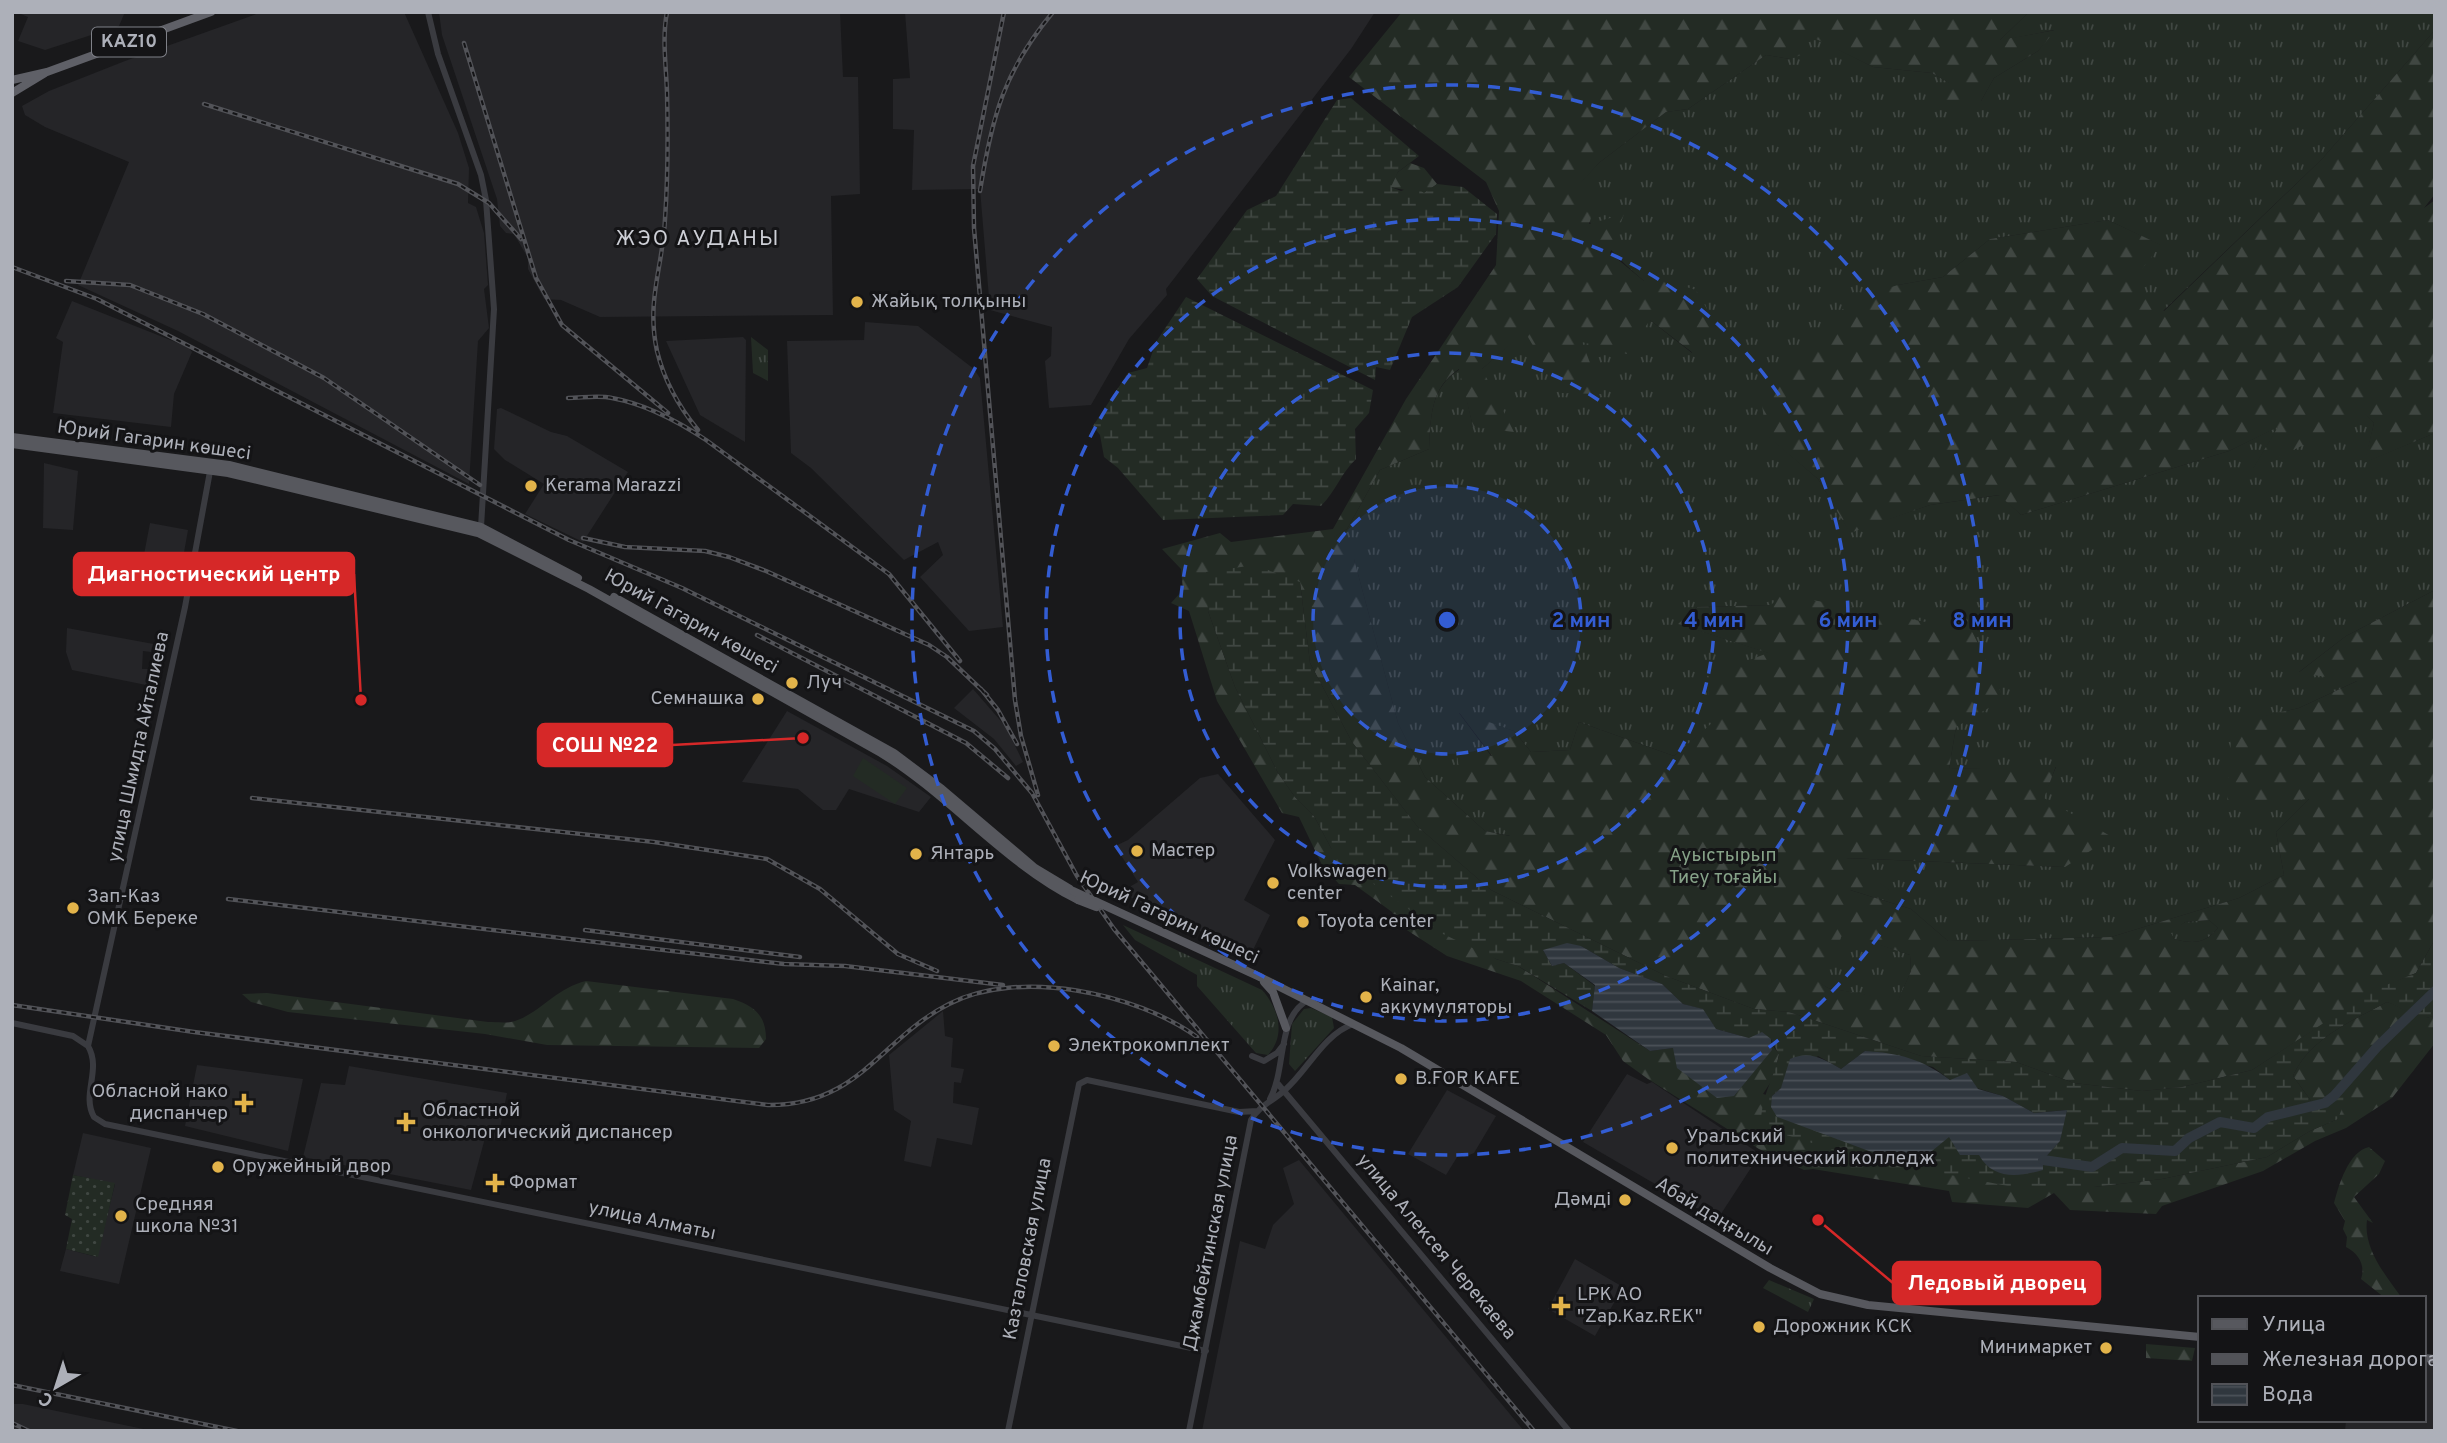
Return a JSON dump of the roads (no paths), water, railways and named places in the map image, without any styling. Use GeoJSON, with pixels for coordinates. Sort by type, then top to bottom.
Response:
{"type":"FeatureCollection","features":[{"type":"Feature","properties":{"kind":"highway","name":"KAZ10"},"geometry":{"type":"LineString","coordinates":[[12,93],[47,72],[211,12]]}},
{"type":"Feature","properties":{"kind":"highway","name":"KAZ10"},"geometry":{"type":"LineString","coordinates":[[12,80],[47,72]]}},
{"type":"Feature","properties":{"kind":"main road","name":"Юрий Гагарин көшесі"},"geometry":{"type":"LineString","coordinates":[[12,437],[211,466],[481,527],[591,584],[894,753],[942,789],[1035,868],[1073,891],[1260,977]]}},
{"type":"Feature","properties":{"kind":"main road","name":"Юрий Гагарин көшесі"},"geometry":{"type":"LineString","coordinates":[[12,444],[211,466],[478,533],[881,753],[922,780],[1030,872],[1079,900],[1260,977]]}},
{"type":"Feature","properties":{"kind":"main road","name":"Абай даңғылы"},"geometry":{"type":"LineString","coordinates":[[1260,977],[1355,1023],[1770,1268],[1820,1294],[1905,1310],[2198,1337]]}},
{"type":"Feature","properties":{"kind":"main road"},"geometry":{"type":"LineString","coordinates":[[1260,977],[1273,992],[1286,1028]]}},
{"type":"Feature","properties":{"kind":"street"},"geometry":{"type":"LineString","coordinates":[[428,12],[438,54],[481,175],[486,200],[494,309],[481,527]]}},
{"type":"Feature","properties":{"kind":"street","name":"улица Шмидта Айталиева"},"geometry":{"type":"LineString","coordinates":[[94,1117],[89,1103],[95,1060],[88,1046],[185,607],[211,466]]}},
{"type":"Feature","properties":{"kind":"street"},"geometry":{"type":"LineString","coordinates":[[1269,1100],[1278,1084],[1286,1028],[1296,1009],[1308,1000]]}},
{"type":"Feature","properties":{"kind":"street"},"geometry":{"type":"LineString","coordinates":[[12,1023],[73,1036],[88,1046]]}},
{"type":"Feature","properties":{"kind":"street","name":"Джамбейтинская улица"},"geometry":{"type":"LineString","coordinates":[[1189,1431],[1249,1129],[1257,1111],[1284,1091],[1336,1033],[1355,1023]]}},
{"type":"Feature","properties":{"kind":"street"},"geometry":{"type":"LineString","coordinates":[[1252,1056],[1264,1060],[1271,1058],[1285,1042]]}},
{"type":"Feature","properties":{"kind":"street","name":"Казталовская улица"},"geometry":{"type":"LineString","coordinates":[[1008,1431],[1075,1091],[1079,1084],[1087,1080],[1239,1112],[1257,1111]]}},
{"type":"Feature","properties":{"kind":"street","name":"улица Алексея Черекаева"},"geometry":{"type":"LineString","coordinates":[[1278,1084],[1569,1431]]}},
{"type":"Feature","properties":{"kind":"street","name":"улица Алматы"},"geometry":{"type":"LineString","coordinates":[[94,1117],[105,1124],[1206,1351]]}},
{"type":"Feature","properties":{"kind":"water"},"geometry":{"type":"Polygon","coordinates":[[[1567,943],[1581,946],[1619,968],[1662,984],[1683,1004],[1703,1009],[1716,1029],[1749,1038],[1762,1032],[1771,1039],[1772,1050],[1734,1096],[1717,1098],[1677,1068],[1673,1048],[1650,1051],[1592,1011],[1595,985],[1564,963],[1552,966],[1543,950],[1567,943]]]}},
{"type":"Feature","properties":{"kind":"water"},"geometry":{"type":"Polygon","coordinates":[[[1865,1051],[1910,1058],[1950,1080],[1967,1073],[1978,1089],[2003,1096],[2034,1113],[2067,1110],[2060,1141],[2043,1160],[2043,1170],[2015,1175],[1991,1169],[1979,1155],[1960,1155],[1949,1137],[1921,1160],[1869,1151],[1777,1117],[1771,1107],[1772,1096],[1781,1088],[1790,1059],[1810,1056],[1841,1069],[1865,1051]]]}},
{"type":"Feature","properties":{"kind":"waterway"},"geometry":{"type":"LineString","coordinates":[[2043,1160],[2092,1167],[2122,1148],[2175,1151],[2189,1138],[2220,1122],[2254,1128],[2268,1117],[2325,1103],[2377,1047],[2435,991]]}},
{"type":"Feature","properties":{"kind":"railway"},"geometry":{"type":"LineString","coordinates":[[667,12],[667,187],[664,236],[654,299],[654,333],[668,383],[698,430]]}},
{"type":"Feature","properties":{"kind":"railway"},"geometry":{"type":"LineString","coordinates":[[1004,12],[973,166],[974,228],[1015,700],[1021,736],[1038,795]]}},
{"type":"Feature","properties":{"kind":"railway"},"geometry":{"type":"LineString","coordinates":[[980,191],[995,117],[1003,96],[1023,54],[1053,12]]}},
{"type":"Feature","properties":{"kind":"railway"},"geometry":{"type":"LineString","coordinates":[[464,43],[536,278],[562,325],[668,413]]}},
{"type":"Feature","properties":{"kind":"railway"},"geometry":{"type":"LineString","coordinates":[[204,104],[458,184],[489,203],[521,239]]}},
{"type":"Feature","properties":{"kind":"railway"},"geometry":{"type":"LineString","coordinates":[[12,267],[97,299],[569,540],[682,588],[974,731],[995,749],[1032,793],[1077,876],[1114,929],[1534,1431]]}},
{"type":"Feature","properties":{"kind":"railway"},"geometry":{"type":"LineString","coordinates":[[66,281],[130,285],[203,314],[324,378],[480,485]]}},
{"type":"Feature","properties":{"kind":"railway"},"geometry":{"type":"LineString","coordinates":[[568,398],[607,397],[624,401],[673,420],[706,440],[889,574],[960,661]]}},
{"type":"Feature","properties":{"kind":"railway"},"geometry":{"type":"LineString","coordinates":[[583,538],[625,547],[705,551],[766,571],[929,645],[947,657],[987,695]]}},
{"type":"Feature","properties":{"kind":"railway"},"geometry":{"type":"LineString","coordinates":[[757,635],[966,743],[1008,778]]}},
{"type":"Feature","properties":{"kind":"railway"},"geometry":{"type":"LineString","coordinates":[[981,689],[998,710],[1017,744]]}},
{"type":"Feature","properties":{"kind":"railway"},"geometry":{"type":"LineString","coordinates":[[252,798],[654,842],[767,859],[820,889],[898,954],[937,971]]}},
{"type":"Feature","properties":{"kind":"railway"},"geometry":{"type":"LineString","coordinates":[[228,899],[784,964],[845,966],[1003,985]]}},
{"type":"Feature","properties":{"kind":"railway"},"geometry":{"type":"LineString","coordinates":[[585,930],[800,957]]}},
{"type":"Feature","properties":{"kind":"railway"},"geometry":{"type":"LineString","coordinates":[[12,1005],[194,1032],[768,1105],[799,1102],[825,1095],[867,1068],[925,1018],[949,1004],[977,993],[1009,988],[1076,990],[1142,1008],[1172,1021],[1197,1037]]}},
{"type":"Feature","properties":{"kind":"railway"},"geometry":{"type":"LineString","coordinates":[[12,1385],[237,1431]]}},
{"type":"Feature","properties":{"kind":"railway"},"geometry":{"type":"LineString","coordinates":[[12,1423],[29,1431]]}},
{"type":"Feature","properties":{"kind":"place","name":"Жайық толқыны"},"geometry":{"type":"Point","coordinates":[857,302]}},
{"type":"Feature","properties":{"kind":"place","name":"Kerama Marazzi"},"geometry":{"type":"Point","coordinates":[531,486]}},
{"type":"Feature","properties":{"kind":"place","name":"Луч"},"geometry":{"type":"Point","coordinates":[792,683]}},
{"type":"Feature","properties":{"kind":"place","name":"Семнашка"},"geometry":{"type":"Point","coordinates":[758,699]}},
{"type":"Feature","properties":{"kind":"place","name":"Диагностический центр"},"geometry":{"type":"Point","coordinates":[361,700]}},
{"type":"Feature","properties":{"kind":"place","name":"СОШ №22"},"geometry":{"type":"Point","coordinates":[803,738]}},
{"type":"Feature","properties":{"kind":"place","name":"Мастер"},"geometry":{"type":"Point","coordinates":[1137,851]}},
{"type":"Feature","properties":{"kind":"place","name":"Янтарь"},"geometry":{"type":"Point","coordinates":[916,854]}},
{"type":"Feature","properties":{"kind":"place","name":"Volkswagen center"},"geometry":{"type":"Point","coordinates":[1273,883]}},
{"type":"Feature","properties":{"kind":"place","name":"Зап-Каз ОМК Береке"},"geometry":{"type":"Point","coordinates":[73,908]}},
{"type":"Feature","properties":{"kind":"place","name":"Toyota center"},"geometry":{"type":"Point","coordinates":[1303,922]}},
{"type":"Feature","properties":{"kind":"place","name":"Kainar, аккумуляторы"},"geometry":{"type":"Point","coordinates":[1366,997]}},
{"type":"Feature","properties":{"kind":"place","name":"Электрокомплект"},"geometry":{"type":"Point","coordinates":[1054,1046]}},
{"type":"Feature","properties":{"kind":"place","name":"B.FOR KAFE"},"geometry":{"type":"Point","coordinates":[1401,1079]}},
{"type":"Feature","properties":{"kind":"place","name":"Обласной нако диспанчер"},"geometry":{"type":"Point","coordinates":[244,1103]}},
{"type":"Feature","properties":{"kind":"place","name":"Областной онкологический диспансер"},"geometry":{"type":"Point","coordinates":[406,1122]}},
{"type":"Feature","properties":{"kind":"place","name":"Уральский политехнический колледж"},"geometry":{"type":"Point","coordinates":[1672,1148]}},
{"type":"Feature","properties":{"kind":"place","name":"Оружейный двор"},"geometry":{"type":"Point","coordinates":[218,1167]}},
{"type":"Feature","properties":{"kind":"place","name":"Формат"},"geometry":{"type":"Point","coordinates":[495,1183]}},
{"type":"Feature","properties":{"kind":"place","name":"Дəмді"},"geometry":{"type":"Point","coordinates":[1625,1200]}},
{"type":"Feature","properties":{"kind":"place","name":"Средняя школа №31"},"geometry":{"type":"Point","coordinates":[121,1216]}},
{"type":"Feature","properties":{"kind":"place","name":"Ледовый дворец"},"geometry":{"type":"Point","coordinates":[1818,1220]}},
{"type":"Feature","properties":{"kind":"place","name":"LPK AO \"Zap.Kaz.REK\""},"geometry":{"type":"Point","coordinates":[1561,1306]}},
{"type":"Feature","properties":{"kind":"place","name":"Дорожник КСК"},"geometry":{"type":"Point","coordinates":[1759,1327]}},
{"type":"Feature","properties":{"kind":"place","name":"Минимаркет"},"geometry":{"type":"Point","coordinates":[2106,1348]}},
{"type":"Feature","properties":{"kind":"district","name":"ЖЭО АУДАНЫ"},"geometry":{"type":"Point","coordinates":[698,239]}},
{"type":"Feature","properties":{"kind":"park label","name":"Ауыстырып Тиеу тоғайы"},"geometry":{"type":"Point","coordinates":[1723,867]}}]}
